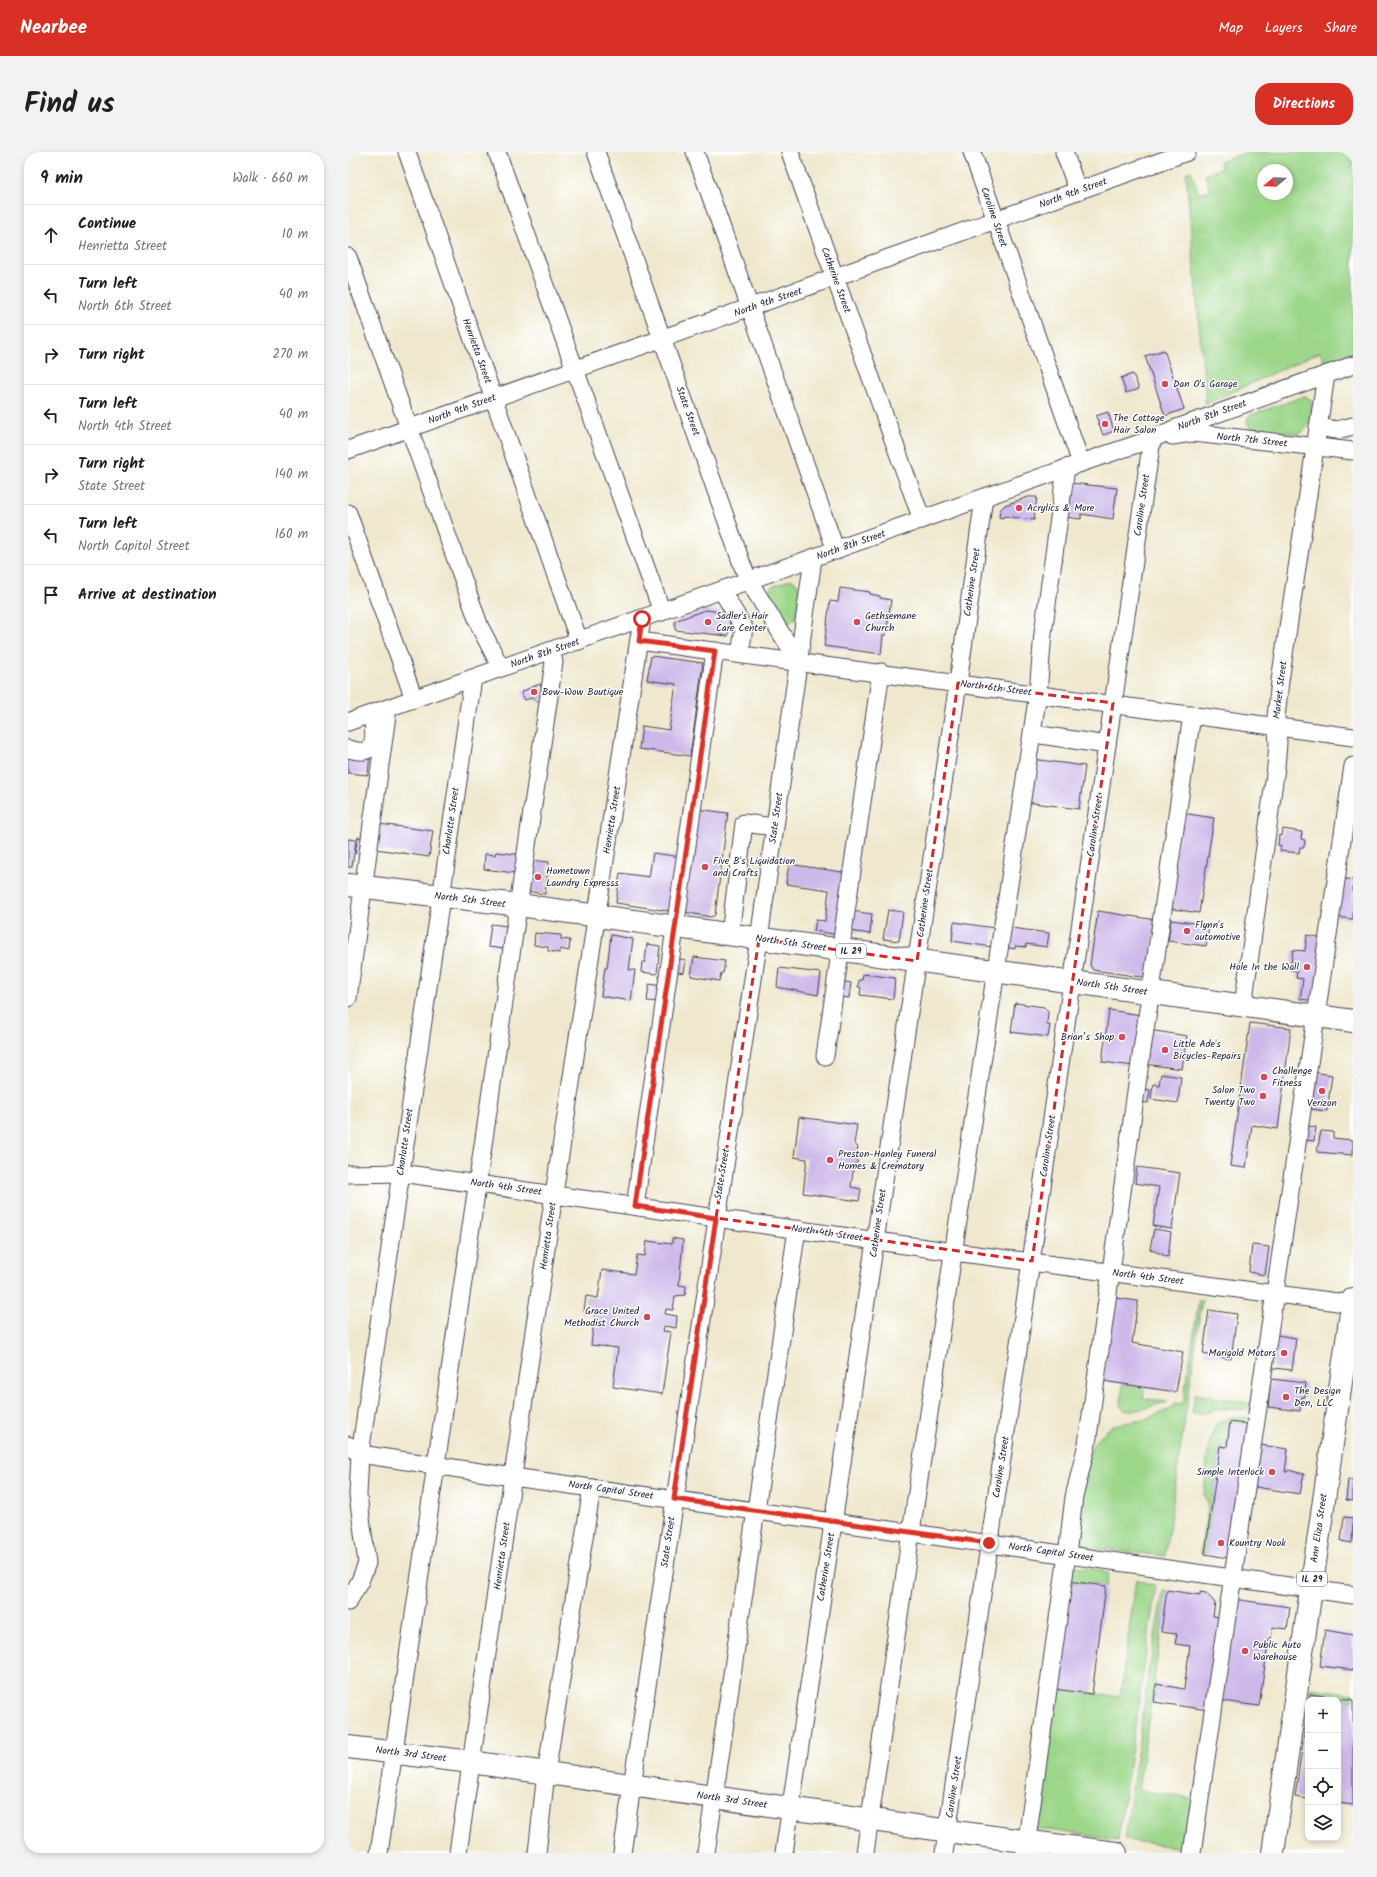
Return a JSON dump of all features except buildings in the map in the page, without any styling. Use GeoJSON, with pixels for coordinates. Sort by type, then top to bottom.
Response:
{"type":"FeatureCollection","features":[{"type":"Feature","properties":{"kind":"main road","name":"North 5th Street"},"geometry":{"type":"LineString","coordinates":[[356,886],[730,934],[1353,1021]]}},
{"type":"Feature","properties":{"kind":"main road"},"geometry":{"type":"LineString","coordinates":[[1320,1017],[1353,1009]]}},
{"type":"Feature","properties":{"kind":"main road"},"geometry":{"type":"LineString","coordinates":[[1320,1017],[1353,1037]]}},
{"type":"Feature","properties":{"kind":"main road","name":"Ann Eliza Street"},"geometry":{"type":"LineString","coordinates":[[1273,1853],[1353,1302]]}},
{"type":"Feature","properties":{"kind":"main road","name":"North 3rd Street"},"geometry":{"type":"LineString","coordinates":[[348,1747],[472,1762],[632,1786],[790,1807],[947,1831],[1026,1847],[1116,1853]]}},
{"type":"Feature","properties":{"kind":"street","name":"Henrietta Street"},"geometry":{"type":"LineString","coordinates":[[407,152],[580,641]]}},
{"type":"Feature","properties":{"kind":"street"},"geometry":{"type":"LineString","coordinates":[[497,152],[662,612]]}},
{"type":"Feature","properties":{"kind":"street","name":"State Street"},"geometry":{"type":"LineString","coordinates":[[596,152],[749,581],[798,661]]}},
{"type":"Feature","properties":{"kind":"street"},"geometry":{"type":"LineString","coordinates":[[695,152],[836,551]]}},
{"type":"Feature","properties":{"kind":"street","name":"Catherine Street"},"geometry":{"type":"LineString","coordinates":[[790,152],[922,520]]}},
{"type":"Feature","properties":{"kind":"street","name":"Caroline Street"},"geometry":{"type":"LineString","coordinates":[[972,152],[996,221],[1074,465]]}},
{"type":"Feature","properties":{"kind":"street"},"geometry":{"type":"LineString","coordinates":[[1064,152],[1078,191]]}},
{"type":"Feature","properties":{"kind":"street","name":"North 9th Street"},"geometry":{"type":"LineString","coordinates":[[348,450],[996,221],[1078,191],[1164,156],[1187,152]]}},
{"type":"Feature","properties":{"kind":"street"},"geometry":{"type":"LineString","coordinates":[[348,256],[480,627],[501,668]]}},
{"type":"Feature","properties":{"kind":"street","name":"North 8th Street"},"geometry":{"type":"LineString","coordinates":[[348,722],[836,551],[1074,465],[1152,440],[1174,429],[1353,365]]}},
{"type":"Feature","properties":{"kind":"street","name":"Market Street"},"geometry":{"type":"LineString","coordinates":[[1243,1006],[1276,767],[1276,726],[1280,681],[1326,375]]}},
{"type":"Feature","properties":{"kind":"street"},"geometry":{"type":"LineString","coordinates":[[1318,427],[1337,430],[1353,426]]}},
{"type":"Feature","properties":{"kind":"street","name":"North 7th Street"},"geometry":{"type":"LineString","coordinates":[[1152,440],[1191,433],[1353,451]]}},
{"type":"Feature","properties":{"kind":"street","name":"Caroline Street"},"geometry":{"type":"LineString","coordinates":[[944,1853],[1152,440]]}},
{"type":"Feature","properties":{"kind":"street"},"geometry":{"type":"LineString","coordinates":[[866,1853],[911,1532],[1038,694],[1043,633],[1074,465]]}},
{"type":"Feature","properties":{"kind":"street","name":"Catherine Street"},"geometry":{"type":"LineString","coordinates":[[784,1853],[917,961],[984,498]]}},
{"type":"Feature","properties":{"kind":"street"},"geometry":{"type":"LineString","coordinates":[[348,513],[414,699]]}},
{"type":"Feature","properties":{"kind":"street","name":"State Street"},"geometry":{"type":"LineString","coordinates":[[622,1853],[759,938],[813,559]]}},
{"type":"Feature","properties":{"kind":"street"},"geometry":{"type":"LineString","coordinates":[[722,591],[744,628],[740,654]]}},
{"type":"Feature","properties":{"kind":"street","name":"Henrietta Street"},"geometry":{"type":"LineString","coordinates":[[458,1853],[554,1194],[642,619]]}},
{"type":"Feature","properties":{"kind":"street","name":"North 6th Street"},"geometry":{"type":"LineString","coordinates":[[639,641],[1353,736]]}},
{"type":"Feature","properties":{"kind":"street"},"geometry":{"type":"LineString","coordinates":[[380,1853],[554,662],[551,651]]}},
{"type":"Feature","properties":{"kind":"street"},"geometry":{"type":"LineString","coordinates":[[635,1206],[674,927],[715,651]]}},
{"type":"Feature","properties":{"kind":"street"},"geometry":{"type":"LineString","coordinates":[[825,1056],[881,672]]}},
{"type":"Feature","properties":{"kind":"street","name":"Charlotte Street"},"geometry":{"type":"LineString","coordinates":[[348,1602],[360,1581],[367,1562],[357,1489],[354,1449],[401,1173],[472,678]]}},
{"type":"Feature","properties":{"kind":"street"},"geometry":{"type":"LineString","coordinates":[[348,998],[356,886],[388,708]]}},
{"type":"Feature","properties":{"kind":"street"},"geometry":{"type":"LineString","coordinates":[[348,749],[363,752],[368,749],[372,742],[374,732],[372,714]]}},
{"type":"Feature","properties":{"kind":"street"},"geometry":{"type":"LineString","coordinates":[[1026,1847],[1074,1497],[1087,1444],[1150,993],[1192,715]]}},
{"type":"Feature","properties":{"kind":"street"},"geometry":{"type":"LineString","coordinates":[[1041,735],[1107,745]]}},
{"type":"Feature","properties":{"kind":"street"},"geometry":{"type":"LineString","coordinates":[[1192,1853],[1275,1294],[1320,1017],[1353,766]]}},
{"type":"Feature","properties":{"kind":"street"},"geometry":{"type":"LineString","coordinates":[[730,934],[744,823],[774,827]]}},
{"type":"Feature","properties":{"kind":"street","name":"North 4th Street"},"geometry":{"type":"LineString","coordinates":[[348,1174],[401,1173],[954,1252],[1275,1294],[1353,1302]]}},
{"type":"Feature","properties":{"kind":"street"},"geometry":{"type":"LineString","coordinates":[[706,1853],[713,1797],[798,1229]]}},
{"type":"Feature","properties":{"kind":"street","name":"North Capitol Street"},"geometry":{"type":"LineString","coordinates":[[354,1449],[437,1466],[513,1478],[756,1510],[1353,1595]]}},
{"type":"Feature","properties":{"kind":"street"},"geometry":{"type":"LineString","coordinates":[[348,1480],[362,1527]]}},
{"type":"Feature","properties":{"kind":"street"},"geometry":{"type":"LineString","coordinates":[[537,1853],[546,1773],[592,1488]]}},
{"type":"Feature","properties":{"kind":"highlighted area"},"geometry":{"type":"Polygon","coordinates":[[[958,683],[1113,703],[1032,1261],[716,1218],[759,939],[917,961],[958,683]]]}},
{"type":"Feature","properties":{"kind":"green space"},"geometry":{"type":"Polygon","coordinates":[[[1248,152],[1353,152],[1353,355],[1325,365],[1320,352],[1206,404],[1186,173],[1191,171],[1199,194],[1210,190],[1205,175],[1221,168],[1220,162],[1248,152]]]}},
{"type":"Feature","properties":{"kind":"green space"},"geometry":{"type":"Polygon","coordinates":[[[1305,396],[1310,399],[1312,403],[1312,414],[1305,429],[1297,434],[1251,428],[1247,423],[1248,417],[1251,415],[1305,396]]]}},
{"type":"Feature","properties":{"kind":"green space"},"geometry":{"type":"Polygon","coordinates":[[[791,579],[797,583],[800,593],[795,619],[787,624],[780,617],[774,607],[770,591],[771,587],[791,579]]]}},
{"type":"Feature","properties":{"kind":"green space"},"geometry":{"type":"Polygon","coordinates":[[[1199,1299],[1202,1300],[1165,1556],[1075,1546],[1074,1518],[1091,1448],[1097,1439],[1113,1425],[1143,1420],[1171,1409],[1176,1403],[1183,1404],[1199,1299]]]}},
{"type":"Feature","properties":{"kind":"green space"},"geometry":{"type":"Polygon","coordinates":[[[1123,1384],[1145,1387],[1143,1398],[1167,1402],[1134,1411],[1126,1411],[1120,1406],[1123,1384]]]}},
{"type":"Feature","properties":{"kind":"green space"},"geometry":{"type":"Polygon","coordinates":[[[1195,1394],[1254,1404],[1254,1409],[1219,1409],[1199,1414],[1192,1412],[1195,1394]]]}},
{"type":"Feature","properties":{"kind":"green space"},"geometry":{"type":"Polygon","coordinates":[[[1236,1417],[1254,1418],[1252,1425],[1230,1422],[1227,1447],[1220,1446],[1211,1510],[1207,1509],[1208,1502],[1204,1496],[1207,1458],[1211,1437],[1218,1423],[1236,1417]]]}},
{"type":"Feature","properties":{"kind":"green space"},"geometry":{"type":"Polygon","coordinates":[[[1207,1511],[1211,1512],[1205,1554],[1200,1553],[1207,1511]]]}},
{"type":"Feature","properties":{"kind":"green space"},"geometry":{"type":"Polygon","coordinates":[[[1074,1567],[1102,1570],[1103,1573],[1108,1573],[1106,1586],[1068,1581],[1074,1567]]]}},
{"type":"Feature","properties":{"kind":"green space"},"geometry":{"type":"Polygon","coordinates":[[[1136,1579],[1156,1586],[1118,1840],[1034,1828],[1054,1689],[1120,1697],[1136,1579]]]}},
{"type":"Feature","properties":{"kind":"green space"},"geometry":{"type":"Polygon","coordinates":[[[1163,1590],[1167,1590],[1154,1680],[1156,1684],[1154,1702],[1151,1702],[1138,1790],[1196,1799],[1189,1849],[1125,1840],[1148,1677],[1163,1590]]]}},
{"type":"Feature","properties":{"kind":"green space"},"geometry":{"type":"Polygon","coordinates":[[[1311,1688],[1353,1694],[1353,1700],[1341,1698],[1341,1697],[1310,1694],[1311,1688]]]}},
{"type":"Feature","properties":{"kind":"place","name":"Dan O's Garage"},"geometry":{"type":"Point","coordinates":[1165,384]}},
{"type":"Feature","properties":{"kind":"place","name":"The Cottage Hair Salon"},"geometry":{"type":"Point","coordinates":[1105,424]}},
{"type":"Feature","properties":{"kind":"place","name":"Acrylics & More"},"geometry":{"type":"Point","coordinates":[1019,508]}},
{"type":"Feature","properties":{"kind":"place","name":"Sadler's Hair Care Center"},"geometry":{"type":"Point","coordinates":[708,622]}},
{"type":"Feature","properties":{"kind":"place","name":"Gethsemane Church"},"geometry":{"type":"Point","coordinates":[857,622]}},
{"type":"Feature","properties":{"kind":"place","name":"Bow-Wow Boutique"},"geometry":{"type":"Point","coordinates":[534,692]}},
{"type":"Feature","properties":{"kind":"place","name":"Five B's Liquidation and Crafts"},"geometry":{"type":"Point","coordinates":[705,867]}},
{"type":"Feature","properties":{"kind":"place","name":"Hometown Laundry Expresss"},"geometry":{"type":"Point","coordinates":[538,877]}},
{"type":"Feature","properties":{"kind":"place","name":"Flynn's automotive"},"geometry":{"type":"Point","coordinates":[1187,931]}},
{"type":"Feature","properties":{"kind":"place","name":"Hole In the Wall"},"geometry":{"type":"Point","coordinates":[1307,967]}},
{"type":"Feature","properties":{"kind":"place","name":"Brian’s Shop"},"geometry":{"type":"Point","coordinates":[1122,1037]}},
{"type":"Feature","properties":{"kind":"place","name":"Little Ade's Bicycles-Repairs"},"geometry":{"type":"Point","coordinates":[1165,1050]}},
{"type":"Feature","properties":{"kind":"place","name":"Challenge Fitness"},"geometry":{"type":"Point","coordinates":[1264,1077]}},
{"type":"Feature","properties":{"kind":"place","name":"Verizon"},"geometry":{"type":"Point","coordinates":[1322,1091]}},
{"type":"Feature","properties":{"kind":"place","name":"Salon Two Twenty Two"},"geometry":{"type":"Point","coordinates":[1263,1096]}},
{"type":"Feature","properties":{"kind":"place","name":"Preston-Hanley Funeral Homes & Crematory"},"geometry":{"type":"Point","coordinates":[830,1160]}},
{"type":"Feature","properties":{"kind":"place","name":"Grace United Methodist Church"},"geometry":{"type":"Point","coordinates":[647,1317]}},
{"type":"Feature","properties":{"kind":"place","name":"Marigold Motors"},"geometry":{"type":"Point","coordinates":[1284,1353]}},
{"type":"Feature","properties":{"kind":"place","name":"The Design Den, LLC"},"geometry":{"type":"Point","coordinates":[1286,1397]}},
{"type":"Feature","properties":{"kind":"place","name":"Simple Interlock"},"geometry":{"type":"Point","coordinates":[1272,1472]}},
{"type":"Feature","properties":{"kind":"place","name":"Kountry Nook"},"geometry":{"type":"Point","coordinates":[1221,1543]}},
{"type":"Feature","properties":{"kind":"place","name":"Public Auto Warehouse"},"geometry":{"type":"Point","coordinates":[1245,1651]}},
{"type":"Feature","properties":{"kind":"route"},"geometry":{"type":"LineString","coordinates":[[642,619],[639,641],[715,651],[635,1206],[716,1218],[674,1499],[989,1543]]}}]}
